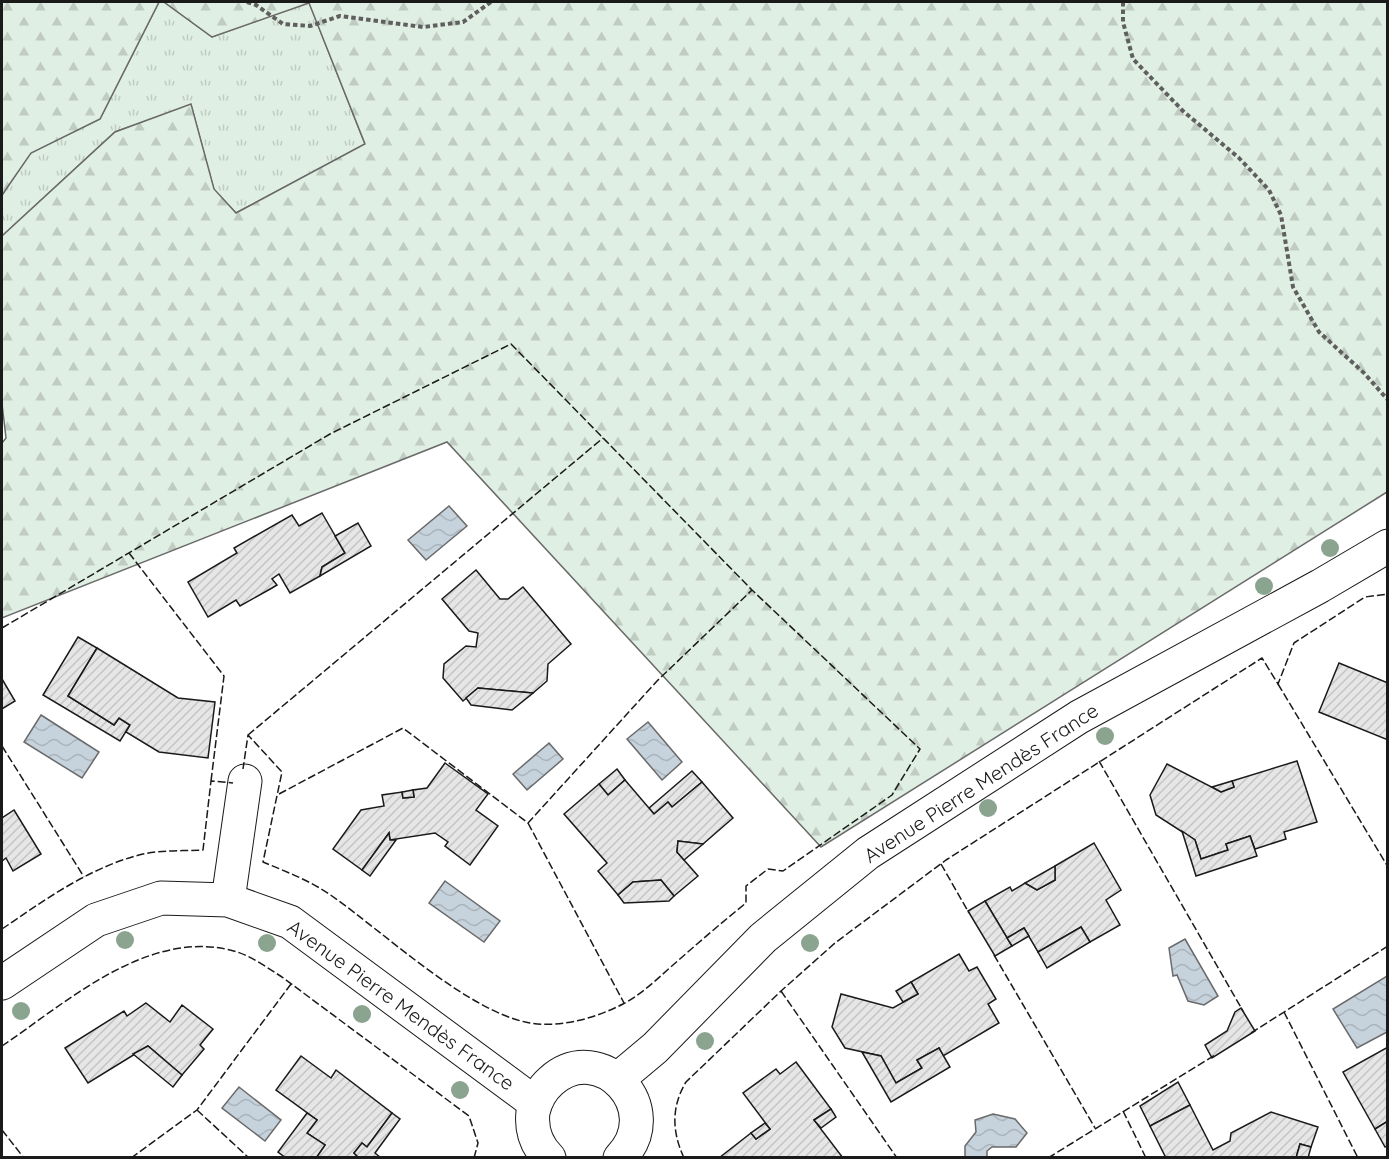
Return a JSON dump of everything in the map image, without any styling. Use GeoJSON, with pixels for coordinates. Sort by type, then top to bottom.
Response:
{"type":"FeatureCollection","features":[{"type":"Feature","properties":{"kind":"street","name":"Avenue Pierre Mendès France"},"geometry":{"type":"LineString","coordinates":[[618,1079],[655,1047],[763,938],[868,853],[1079,717],[1320,586],[1388,546]]}},
{"type":"Feature","properties":{"kind":"street"},"geometry":{"type":"LineString","coordinates":[[228,900],[245,781]]}},
{"type":"Feature","properties":{"kind":"street","name":"Avenue Pierre Mendès France"},"geometry":{"type":"LineString","coordinates":[[2,983],[96,920],[161,898],[228,900],[290,922],[535,1103]]}},
{"type":"Feature","properties":{"kind":"street"},"geometry":{"type":"LineString","coordinates":[[542,1156],[532,1120],[535,1103],[543,1088],[555,1077],[570,1070],[587,1068],[603,1071],[618,1079],[632,1098],[637,1121],[635,1136],[620,1158]]}},
{"type":"Feature","properties":{"kind":"path"},"geometry":{"type":"LineString","coordinates":[[247,2],[256,5],[283,24],[310,26],[340,16],[423,27],[463,22],[491,2]]}},
{"type":"Feature","properties":{"kind":"path"},"geometry":{"type":"LineString","coordinates":[[1123,2],[1122,22],[1133,59],[1183,111],[1239,158],[1269,190],[1281,215],[1293,287],[1319,332],[1364,373],[1388,400]]}},
{"type":"Feature","properties":{"kind":"green space"},"geometry":{"type":"Polygon","coordinates":[[[2,2],[159,2],[100,119],[31,153],[2,195],[2,2]]]}},
{"type":"Feature","properties":{"kind":"green space"},"geometry":{"type":"Polygon","coordinates":[[[159,2],[164,2],[212,37],[309,2],[365,144],[236,213],[214,190],[191,105],[115,132],[2,236],[2,195],[30,153],[100,119],[159,2]]]}},
{"type":"Feature","properties":{"kind":"green space"},"geometry":{"type":"Polygon","coordinates":[[[164,2],[1387,2],[1387,492],[821,847],[447,442],[2,618],[2,443],[6,438],[2,404],[2,236],[115,132],[191,104],[214,189],[236,213],[365,144],[309,3],[212,37],[164,2]]]}},
{"type":"Feature","properties":{"kind":"water"},"geometry":{"type":"Polygon","coordinates":[[[449,506],[467,526],[426,560],[408,540],[449,506]]]}},
{"type":"Feature","properties":{"kind":"water"},"geometry":{"type":"Polygon","coordinates":[[[41,715],[99,752],[82,778],[24,742],[41,715]]]}},
{"type":"Feature","properties":{"kind":"water"},"geometry":{"type":"Polygon","coordinates":[[[648,722],[682,762],[662,780],[627,739],[648,722]]]}},
{"type":"Feature","properties":{"kind":"water"},"geometry":{"type":"Polygon","coordinates":[[[549,743],[563,759],[527,790],[513,774],[549,743]]]}},
{"type":"Feature","properties":{"kind":"water"},"geometry":{"type":"Polygon","coordinates":[[[445,881],[500,921],[484,942],[429,903],[445,881]]]}},
{"type":"Feature","properties":{"kind":"water"},"geometry":{"type":"Polygon","coordinates":[[[1185,939],[1218,996],[1204,1005],[1188,1001],[1177,975],[1173,976],[1169,948],[1185,939]]]}},
{"type":"Feature","properties":{"kind":"water"},"geometry":{"type":"Polygon","coordinates":[[[1387,976],[1387,1032],[1357,1048],[1333,1009],[1387,976]]]}},
{"type":"Feature","properties":{"kind":"water"},"geometry":{"type":"Polygon","coordinates":[[[239,1087],[281,1120],[265,1141],[222,1108],[239,1087]]]}},
{"type":"Feature","properties":{"kind":"water"},"geometry":{"type":"Polygon","coordinates":[[[993,1114],[1015,1119],[1027,1133],[1016,1147],[992,1147],[987,1151],[987,1157],[965,1157],[965,1146],[976,1132],[975,1120],[993,1114]]]}},
{"type":"Feature","properties":{"kind":"building"},"geometry":{"type":"Polygon","coordinates":[[[322,513],[345,553],[322,567],[320,576],[290,593],[279,574],[272,579],[277,585],[240,606],[236,600],[208,617],[188,582],[237,553],[234,548],[292,515],[299,526],[322,513]]]}},
{"type":"Feature","properties":{"kind":"building"},"geometry":{"type":"Polygon","coordinates":[[[358,523],[371,546],[320,576],[322,567],[345,553],[335,536],[358,523]]]}},
{"type":"Feature","properties":{"kind":"building"},"geometry":{"type":"Polygon","coordinates":[[[476,570],[500,599],[508,599],[523,587],[571,644],[548,664],[547,681],[533,693],[478,688],[463,701],[443,678],[444,664],[466,646],[476,647],[478,633],[469,631],[442,599],[476,570]]]}},
{"type":"Feature","properties":{"kind":"building"},"geometry":{"type":"Polygon","coordinates":[[[78,637],[97,648],[68,696],[114,725],[119,718],[130,725],[120,741],[43,695],[78,637]]]}},
{"type":"Feature","properties":{"kind":"building"},"geometry":{"type":"Polygon","coordinates":[[[97,648],[178,698],[215,702],[208,758],[159,752],[126,732],[130,725],[119,718],[114,725],[68,696],[97,648]]]}},
{"type":"Feature","properties":{"kind":"building"},"geometry":{"type":"Polygon","coordinates":[[[1339,663],[1388,683],[1388,740],[1319,712],[1339,663]]]}},
{"type":"Feature","properties":{"kind":"building"},"geometry":{"type":"Polygon","coordinates":[[[2,679],[15,701],[2,709],[2,679]]]}},
{"type":"Feature","properties":{"kind":"building"},"geometry":{"type":"Polygon","coordinates":[[[478,688],[533,693],[512,710],[471,705],[466,698],[478,688]]]}},
{"type":"Feature","properties":{"kind":"building"},"geometry":{"type":"Polygon","coordinates":[[[1297,761],[1317,822],[1284,832],[1286,839],[1255,849],[1250,836],[1226,844],[1228,850],[1201,859],[1195,840],[1156,815],[1150,795],[1167,764],[1221,792],[1234,787],[1232,781],[1297,761]]]}},
{"type":"Feature","properties":{"kind":"building"},"geometry":{"type":"Polygon","coordinates":[[[445,763],[488,794],[476,810],[498,826],[470,865],[445,846],[448,842],[435,833],[390,840],[389,833],[362,870],[333,849],[361,810],[384,806],[382,795],[402,792],[403,798],[414,797],[413,790],[427,788],[445,763]]]}},
{"type":"Feature","properties":{"kind":"building"},"geometry":{"type":"Polygon","coordinates":[[[617,769],[625,780],[608,795],[599,784],[617,769]]]}},
{"type":"Feature","properties":{"kind":"building"},"geometry":{"type":"Polygon","coordinates":[[[692,771],[702,782],[672,807],[668,802],[654,814],[649,808],[692,771]]]}},
{"type":"Feature","properties":{"kind":"building"},"geometry":{"type":"Polygon","coordinates":[[[625,780],[654,814],[668,802],[672,807],[702,782],[733,818],[703,844],[678,841],[677,852],[698,876],[674,896],[661,880],[633,882],[618,895],[598,871],[607,863],[564,814],[599,784],[608,795],[625,780]]]}},
{"type":"Feature","properties":{"kind":"building"},"geometry":{"type":"Polygon","coordinates":[[[1232,781],[1234,787],[1221,792],[1212,787],[1232,781]]]}},
{"type":"Feature","properties":{"kind":"building"},"geometry":{"type":"Polygon","coordinates":[[[413,790],[414,797],[403,798],[402,792],[413,790]]]}},
{"type":"Feature","properties":{"kind":"building"},"geometry":{"type":"Polygon","coordinates":[[[14,810],[41,854],[13,871],[6,858],[2,861],[2,818],[14,810]]]}},
{"type":"Feature","properties":{"kind":"building"},"geometry":{"type":"Polygon","coordinates":[[[1182,831],[1195,840],[1201,859],[1228,850],[1226,844],[1250,836],[1257,856],[1196,876],[1182,831]]]}},
{"type":"Feature","properties":{"kind":"building"},"geometry":{"type":"Polygon","coordinates":[[[389,833],[390,840],[396,840],[370,876],[362,870],[389,833]]]}},
{"type":"Feature","properties":{"kind":"building"},"geometry":{"type":"Polygon","coordinates":[[[678,841],[703,844],[684,860],[677,852],[678,841]]]}},
{"type":"Feature","properties":{"kind":"building"},"geometry":{"type":"Polygon","coordinates":[[[1094,843],[1121,890],[1106,900],[1120,925],[1090,942],[1081,927],[1038,952],[1024,928],[1007,938],[985,901],[1010,887],[1012,891],[1025,883],[1037,890],[1055,880],[1055,866],[1094,843]]]}},
{"type":"Feature","properties":{"kind":"building"},"geometry":{"type":"Polygon","coordinates":[[[1055,866],[1055,880],[1037,890],[1025,883],[1055,866]]]}},
{"type":"Feature","properties":{"kind":"building"},"geometry":{"type":"Polygon","coordinates":[[[661,880],[674,896],[669,901],[624,903],[618,895],[633,882],[661,880]]]}},
{"type":"Feature","properties":{"kind":"building"},"geometry":{"type":"Polygon","coordinates":[[[985,901],[1012,946],[995,956],[968,911],[985,901]]]}},
{"type":"Feature","properties":{"kind":"building"},"geometry":{"type":"Polygon","coordinates":[[[1081,927],[1090,942],[1047,968],[1038,952],[1081,927]]]}},
{"type":"Feature","properties":{"kind":"building"},"geometry":{"type":"Polygon","coordinates":[[[1024,928],[1029,936],[1012,946],[1007,938],[1024,928]]]}},
{"type":"Feature","properties":{"kind":"building"},"geometry":{"type":"Polygon","coordinates":[[[959,954],[969,971],[977,967],[996,999],[988,1004],[999,1023],[943,1056],[939,1048],[917,1060],[922,1068],[896,1083],[881,1056],[845,1048],[832,1027],[841,994],[893,1008],[918,994],[911,982],[959,954]]]}},
{"type":"Feature","properties":{"kind":"building"},"geometry":{"type":"Polygon","coordinates":[[[911,982],[918,994],[903,1002],[896,991],[911,982]]]}},
{"type":"Feature","properties":{"kind":"building"},"geometry":{"type":"Polygon","coordinates":[[[146,1003],[170,1022],[182,1005],[213,1029],[200,1045],[204,1049],[182,1075],[148,1046],[88,1083],[65,1048],[124,1011],[127,1016],[146,1003]]]}},
{"type":"Feature","properties":{"kind":"building"},"geometry":{"type":"Polygon","coordinates":[[[1241,1008],[1255,1031],[1212,1058],[1205,1045],[1227,1031],[1235,1012],[1241,1008]]]}},
{"type":"Feature","properties":{"kind":"building"},"geometry":{"type":"Polygon","coordinates":[[[148,1046],[182,1075],[173,1087],[133,1054],[148,1046]]]}},
{"type":"Feature","properties":{"kind":"building"},"geometry":{"type":"Polygon","coordinates":[[[1388,1047],[1388,1121],[1375,1129],[1343,1072],[1388,1047]]]}},
{"type":"Feature","properties":{"kind":"building"},"geometry":{"type":"Polygon","coordinates":[[[939,1048],[950,1067],[891,1102],[862,1052],[881,1056],[896,1083],[922,1068],[917,1060],[939,1048]]]}},
{"type":"Feature","properties":{"kind":"building"},"geometry":{"type":"Polygon","coordinates":[[[301,1056],[331,1078],[336,1070],[392,1113],[367,1147],[362,1143],[354,1153],[359,1158],[316,1158],[325,1145],[307,1133],[317,1120],[276,1090],[301,1056]]]}},
{"type":"Feature","properties":{"kind":"building"},"geometry":{"type":"Polygon","coordinates":[[[796,1062],[831,1109],[814,1120],[843,1158],[719,1158],[751,1133],[756,1139],[770,1129],[743,1093],[776,1069],[780,1074],[796,1062]]]}},
{"type":"Feature","properties":{"kind":"building"},"geometry":{"type":"Polygon","coordinates":[[[1178,1082],[1190,1105],[1150,1126],[1140,1106],[1178,1082]]]}},
{"type":"Feature","properties":{"kind":"building"},"geometry":{"type":"Polygon","coordinates":[[[1190,1105],[1213,1150],[1230,1141],[1231,1133],[1271,1112],[1318,1127],[1311,1147],[1300,1144],[1296,1158],[1166,1158],[1150,1126],[1190,1105]]]}},
{"type":"Feature","properties":{"kind":"building"},"geometry":{"type":"Polygon","coordinates":[[[831,1109],[836,1117],[821,1128],[814,1120],[831,1109]]]}},
{"type":"Feature","properties":{"kind":"building"},"geometry":{"type":"Polygon","coordinates":[[[307,1113],[317,1120],[307,1133],[325,1145],[316,1158],[286,1158],[278,1152],[307,1113]]]}},
{"type":"Feature","properties":{"kind":"building"},"geometry":{"type":"Polygon","coordinates":[[[392,1113],[400,1119],[375,1153],[381,1158],[359,1158],[354,1153],[362,1143],[367,1147],[392,1113]]]}},
{"type":"Feature","properties":{"kind":"building"},"geometry":{"type":"Polygon","coordinates":[[[1388,1121],[1388,1145],[1385,1147],[1375,1129],[1388,1121]]]}},
{"type":"Feature","properties":{"kind":"building"},"geometry":{"type":"Polygon","coordinates":[[[765,1123],[770,1129],[756,1139],[751,1133],[765,1123]]]}},
{"type":"Feature","properties":{"kind":"building"},"geometry":{"type":"Polygon","coordinates":[[[1300,1144],[1311,1147],[1308,1158],[1296,1158],[1300,1144]]]}},
{"type":"Feature","properties":{"kind":"fence"},"geometry":{"type":"LineString","coordinates":[[2,628],[330,434],[511,344],[752,590],[920,749],[892,795],[783,871],[768,869],[746,886],[746,903],[643,991],[601,1014],[578,1021],[554,1024],[530,1023],[506,1016],[480,1004],[428,970],[324,891],[299,877],[263,862],[282,772],[248,735],[243,769]]}},
{"type":"Feature","properties":{"kind":"fence"},"geometry":{"type":"LineString","coordinates":[[248,735],[603,438]]}},
{"type":"Feature","properties":{"kind":"fence"},"geometry":{"type":"LineString","coordinates":[[129,553],[224,676],[211,781]]}},
{"type":"Feature","properties":{"kind":"fence"},"geometry":{"type":"LineString","coordinates":[[279,794],[403,728],[528,823],[657,681],[752,590]]}},
{"type":"Feature","properties":{"kind":"fence"},"geometry":{"type":"LineString","coordinates":[[684,1158],[677,1139],[675,1120],[678,1101],[686,1082],[835,943],[946,860],[1262,658],[1278,684],[1294,643],[1365,597],[1388,594]]}},
{"type":"Feature","properties":{"kind":"fence"},"geometry":{"type":"LineString","coordinates":[[1278,684],[1388,867]]}},
{"type":"Feature","properties":{"kind":"fence"},"geometry":{"type":"LineString","coordinates":[[2,746],[84,877]]}},
{"type":"Feature","properties":{"kind":"fence"},"geometry":{"type":"LineString","coordinates":[[1099,761],[1243,1011]]}},
{"type":"Feature","properties":{"kind":"fence"},"geometry":{"type":"LineString","coordinates":[[2,929],[69,885],[105,867],[143,854],[203,850],[211,781],[233,783]]}},
{"type":"Feature","properties":{"kind":"fence"},"geometry":{"type":"LineString","coordinates":[[528,823],[624,1003]]}},
{"type":"Feature","properties":{"kind":"fence"},"geometry":{"type":"LineString","coordinates":[[941,864],[969,913]]}},
{"type":"Feature","properties":{"kind":"fence"},"geometry":{"type":"LineString","coordinates":[[1251,1033],[1388,946]]}},
{"type":"Feature","properties":{"kind":"fence"},"geometry":{"type":"LineString","coordinates":[[2,1046],[81,991],[138,960],[168,950],[199,947],[230,950],[251,958],[282,977],[469,1116],[478,1143],[474,1158]]}},
{"type":"Feature","properties":{"kind":"fence"},"geometry":{"type":"LineString","coordinates":[[994,955],[1095,1128]]}},
{"type":"Feature","properties":{"kind":"fence"},"geometry":{"type":"LineString","coordinates":[[131,1158],[197,1110],[291,984]]}},
{"type":"Feature","properties":{"kind":"fence"},"geometry":{"type":"LineString","coordinates":[[781,991],[897,1158]]}},
{"type":"Feature","properties":{"kind":"fence"},"geometry":{"type":"LineString","coordinates":[[1284,1012],[1358,1158]]}},
{"type":"Feature","properties":{"kind":"fence"},"geometry":{"type":"LineString","coordinates":[[1048,1158],[1215,1055]]}},
{"type":"Feature","properties":{"kind":"fence"},"geometry":{"type":"LineString","coordinates":[[197,1110],[249,1158]]}},
{"type":"Feature","properties":{"kind":"fence"},"geometry":{"type":"LineString","coordinates":[[1123,1111],[1146,1158]]}},
{"type":"Feature","properties":{"kind":"fence"},"geometry":{"type":"LineString","coordinates":[[2,1130],[24,1158]]}}]}
